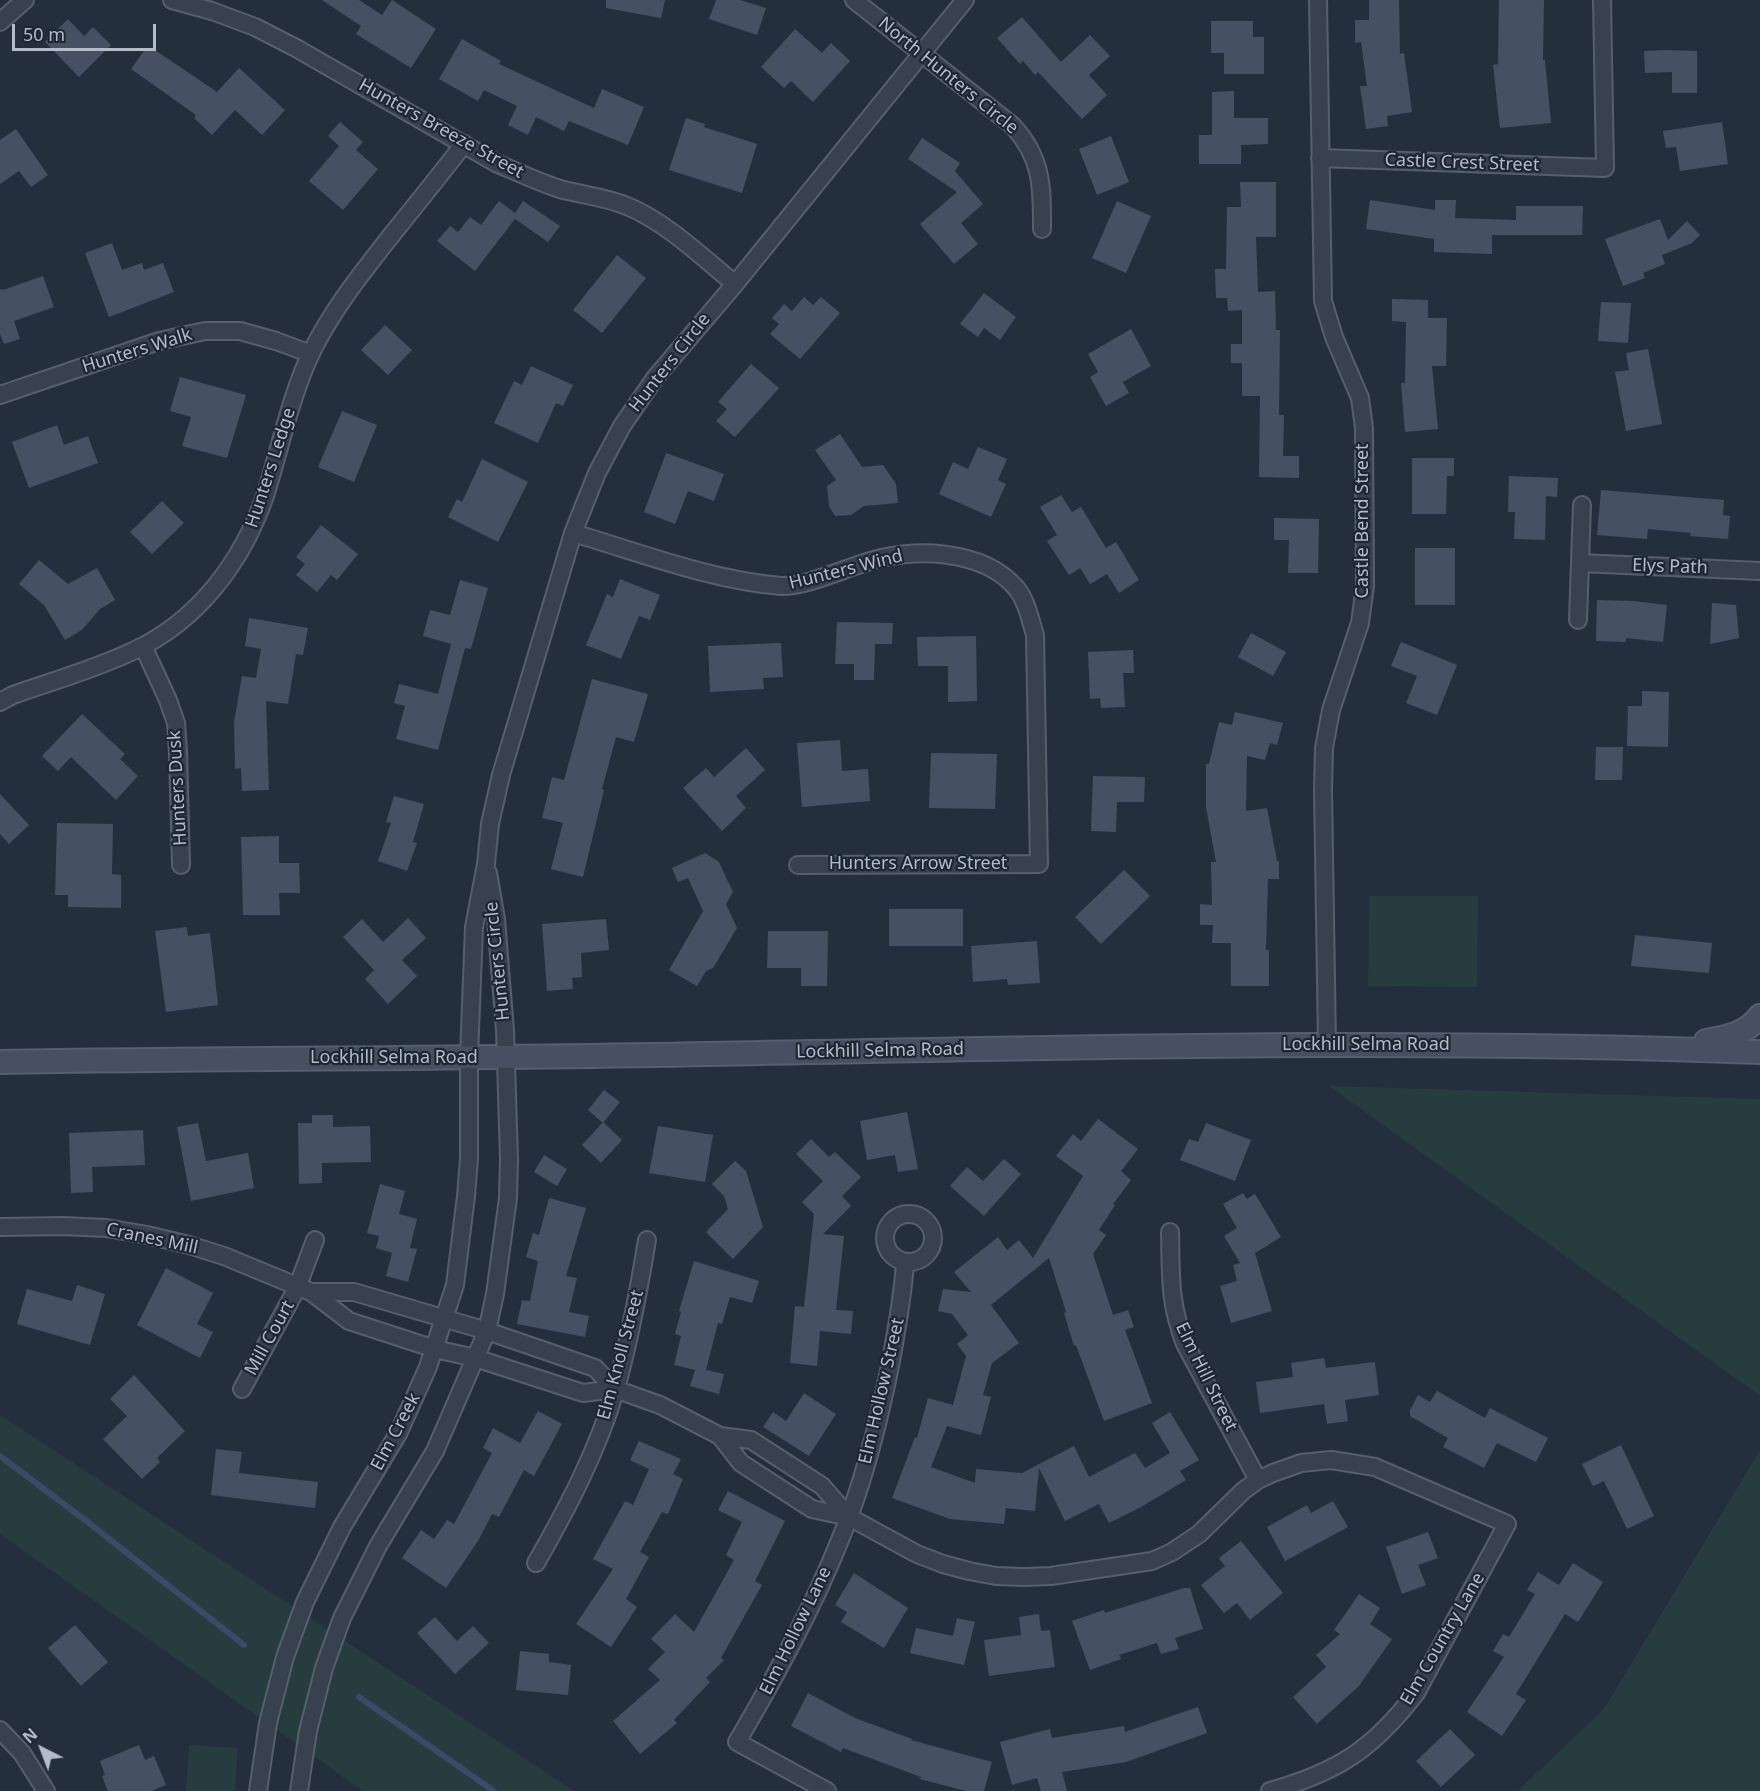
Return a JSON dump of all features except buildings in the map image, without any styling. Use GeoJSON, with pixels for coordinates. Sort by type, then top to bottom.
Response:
{"type":"FeatureCollection","features":[{"type":"Feature","properties":{"kind":"main road"},"geometry":{"type":"LineString","coordinates":[[1663,1049],[1733,1036],[1747,1029],[1760,1016]]}},
{"type":"Feature","properties":{"kind":"main road","name":"Lockhill Selma Road"},"geometry":{"type":"LineString","coordinates":[[0,1062],[507,1058],[1327,1044],[1760,1052]]}},
{"type":"Feature","properties":{"kind":"street"},"geometry":{"type":"LineString","coordinates":[[0,22],[25,0]]}},
{"type":"Feature","properties":{"kind":"street","name":"Hunters Breeze Street"},"geometry":{"type":"LineString","coordinates":[[172,0],[212,11],[255,27],[296,48],[496,163],[527,177],[559,188],[610,200],[645,215],[660,224],[735,284]]}},
{"type":"Feature","properties":{"kind":"street","name":"North Hunters Circle"},"geometry":{"type":"LineString","coordinates":[[854,0],[1019,132],[1035,157],[1042,185],[1042,229]]}},
{"type":"Feature","properties":{"kind":"street","name":"Hunters Circle"},"geometry":{"type":"LineString","coordinates":[[469,1058],[474,927],[486,864],[490,824],[501,775],[573,533],[597,473],[622,426],[655,378],[735,284],[965,0]]}},
{"type":"Feature","properties":{"kind":"street","name":"Castle Bend Street"},"geometry":{"type":"LineString","coordinates":[[1318,0],[1323,301],[1334,337],[1360,398],[1364,428],[1365,586],[1360,623],[1331,710],[1324,747],[1327,1044]]}},
{"type":"Feature","properties":{"kind":"street","name":"Castle Crest Street"},"geometry":{"type":"LineString","coordinates":[[1320,158],[1605,168],[1602,0]]}},
{"type":"Feature","properties":{"kind":"street","name":"Hunters Ledge"},"geometry":{"type":"LineString","coordinates":[[0,702],[143,646],[177,624],[216,587],[245,543],[262,503],[299,384],[328,321],[350,288],[464,144]]}},
{"type":"Feature","properties":{"kind":"street","name":"Hunters Walk"},"geometry":{"type":"LineString","coordinates":[[0,395],[159,341],[205,331],[240,331],[311,354]]}},
{"type":"Feature","properties":{"kind":"street"},"geometry":{"type":"LineString","coordinates":[[1578,620],[1582,505]]}},
{"type":"Feature","properties":{"kind":"street","name":"Hunters Wind"},"geometry":{"type":"LineString","coordinates":[[573,533],[704,572],[749,582],[784,586],[824,578],[866,562],[903,554],[940,554],[977,561],[989,566],[1016,588],[1025,602],[1035,635],[1039,864]]}},
{"type":"Feature","properties":{"kind":"street","name":"Elys Path"},"geometry":{"type":"LineString","coordinates":[[1580,563],[1760,571]]}},
{"type":"Feature","properties":{"kind":"street","name":"Hunters Dusk"},"geometry":{"type":"LineString","coordinates":[[143,646],[176,723],[181,865]]}},
{"type":"Feature","properties":{"kind":"street","name":"Hunters Circle"},"geometry":{"type":"LineString","coordinates":[[486,864],[496,919],[507,1058]]}},
{"type":"Feature","properties":{"kind":"street","name":"Hunters Arrow Street"},"geometry":{"type":"LineString","coordinates":[[798,865],[1039,864]]}},
{"type":"Feature","properties":{"kind":"street","name":"Elm Creek"},"geometry":{"type":"LineString","coordinates":[[258,1791],[268,1723],[285,1657],[305,1602],[342,1527],[399,1432],[446,1318],[455,1286],[466,1196],[469,1159],[469,1058]]}},
{"type":"Feature","properties":{"kind":"street"},"geometry":{"type":"LineString","coordinates":[[299,1791],[310,1720],[324,1668],[342,1618],[378,1546],[435,1451],[487,1330],[495,1294],[508,1198],[507,1058]]}},
{"type":"Feature","properties":{"kind":"street","name":"Cranes Mill"},"geometry":{"type":"LineString","coordinates":[[0,1227],[106,1228],[189,1245],[224,1256],[304,1290],[349,1321],[583,1393],[615,1389]]}},
{"type":"Feature","properties":{"kind":"street","name":"Elm Hill Street"},"geometry":{"type":"LineString","coordinates":[[1170,1232],[1171,1296],[1177,1323],[1185,1344],[1258,1480]]}},
{"type":"Feature","properties":{"kind":"street"},"geometry":{"type":"LineString","coordinates":[[304,1290],[315,1240]]}},
{"type":"Feature","properties":{"kind":"street","name":"Elm Knoll Street"},"geometry":{"type":"LineString","coordinates":[[536,1563],[566,1510],[591,1456],[615,1389],[636,1306],[647,1240]]}},
{"type":"Feature","properties":{"kind":"street","name":"Elm Hollow Street"},"geometry":{"type":"LineString","coordinates":[[849,1517],[881,1413],[902,1300],[905,1262]]}},
{"type":"Feature","properties":{"kind":"street","name":"Cranes Mill"},"geometry":{"type":"LineString","coordinates":[[304,1290],[354,1292],[487,1330],[595,1368],[615,1389]]}},
{"type":"Feature","properties":{"kind":"street","name":"Mill Court"},"geometry":{"type":"LineString","coordinates":[[242,1389],[304,1290]]}},
{"type":"Feature","properties":{"kind":"street"},"geometry":{"type":"LineString","coordinates":[[615,1389],[660,1405],[720,1436],[751,1440],[822,1486],[849,1517]]}},
{"type":"Feature","properties":{"kind":"street"},"geometry":{"type":"LineString","coordinates":[[720,1436],[741,1463],[812,1509],[849,1517],[917,1554],[942,1564],[996,1576],[1051,1576],[1152,1561],[1172,1552],[1198,1534],[1243,1491],[1258,1480]]}},
{"type":"Feature","properties":{"kind":"street","name":"Elm Country Lane"},"geometry":{"type":"LineString","coordinates":[[1258,1480],[1301,1463],[1331,1460],[1375,1467],[1507,1524],[1416,1693],[1401,1713],[1372,1741],[1346,1761],[1302,1782],[1270,1791]]}},
{"type":"Feature","properties":{"kind":"street","name":"Elm Hollow Lane"},"geometry":{"type":"LineString","coordinates":[[827,1791],[737,1742],[764,1696],[802,1622],[849,1517]]}},
{"type":"Feature","properties":{"kind":"street"},"geometry":{"type":"LineString","coordinates":[[0,1730],[22,1753],[46,1791]]}},
{"type":"Feature","properties":{"kind":"green space"},"geometry":{"type":"Polygon","coordinates":[[[1369,896],[1478,896],[1477,987],[1368,986],[1369,896]]]}},
{"type":"Feature","properties":{"kind":"green space"},"geometry":{"type":"Polygon","coordinates":[[[1329,1086],[1760,1099],[1760,1396],[1329,1086]]]}},
{"type":"Feature","properties":{"kind":"green space"},"geometry":{"type":"Polygon","coordinates":[[[0,1415],[574,1791],[363,1791],[0,1534],[0,1415]]]}},
{"type":"Feature","properties":{"kind":"green space"},"geometry":{"type":"Polygon","coordinates":[[[1760,1450],[1760,1791],[1518,1791],[1604,1709],[1760,1450]]]}},
{"type":"Feature","properties":{"kind":"green space"},"geometry":{"type":"Polygon","coordinates":[[[189,1745],[238,1748],[235,1791],[186,1791],[189,1745]]]}},
{"type":"Feature","properties":{"kind":"waterway"},"geometry":{"type":"LineString","coordinates":[[0,1456],[244,1645]]}},
{"type":"Feature","properties":{"kind":"waterway"},"geometry":{"type":"LineString","coordinates":[[359,1697],[494,1791]]}}]}
